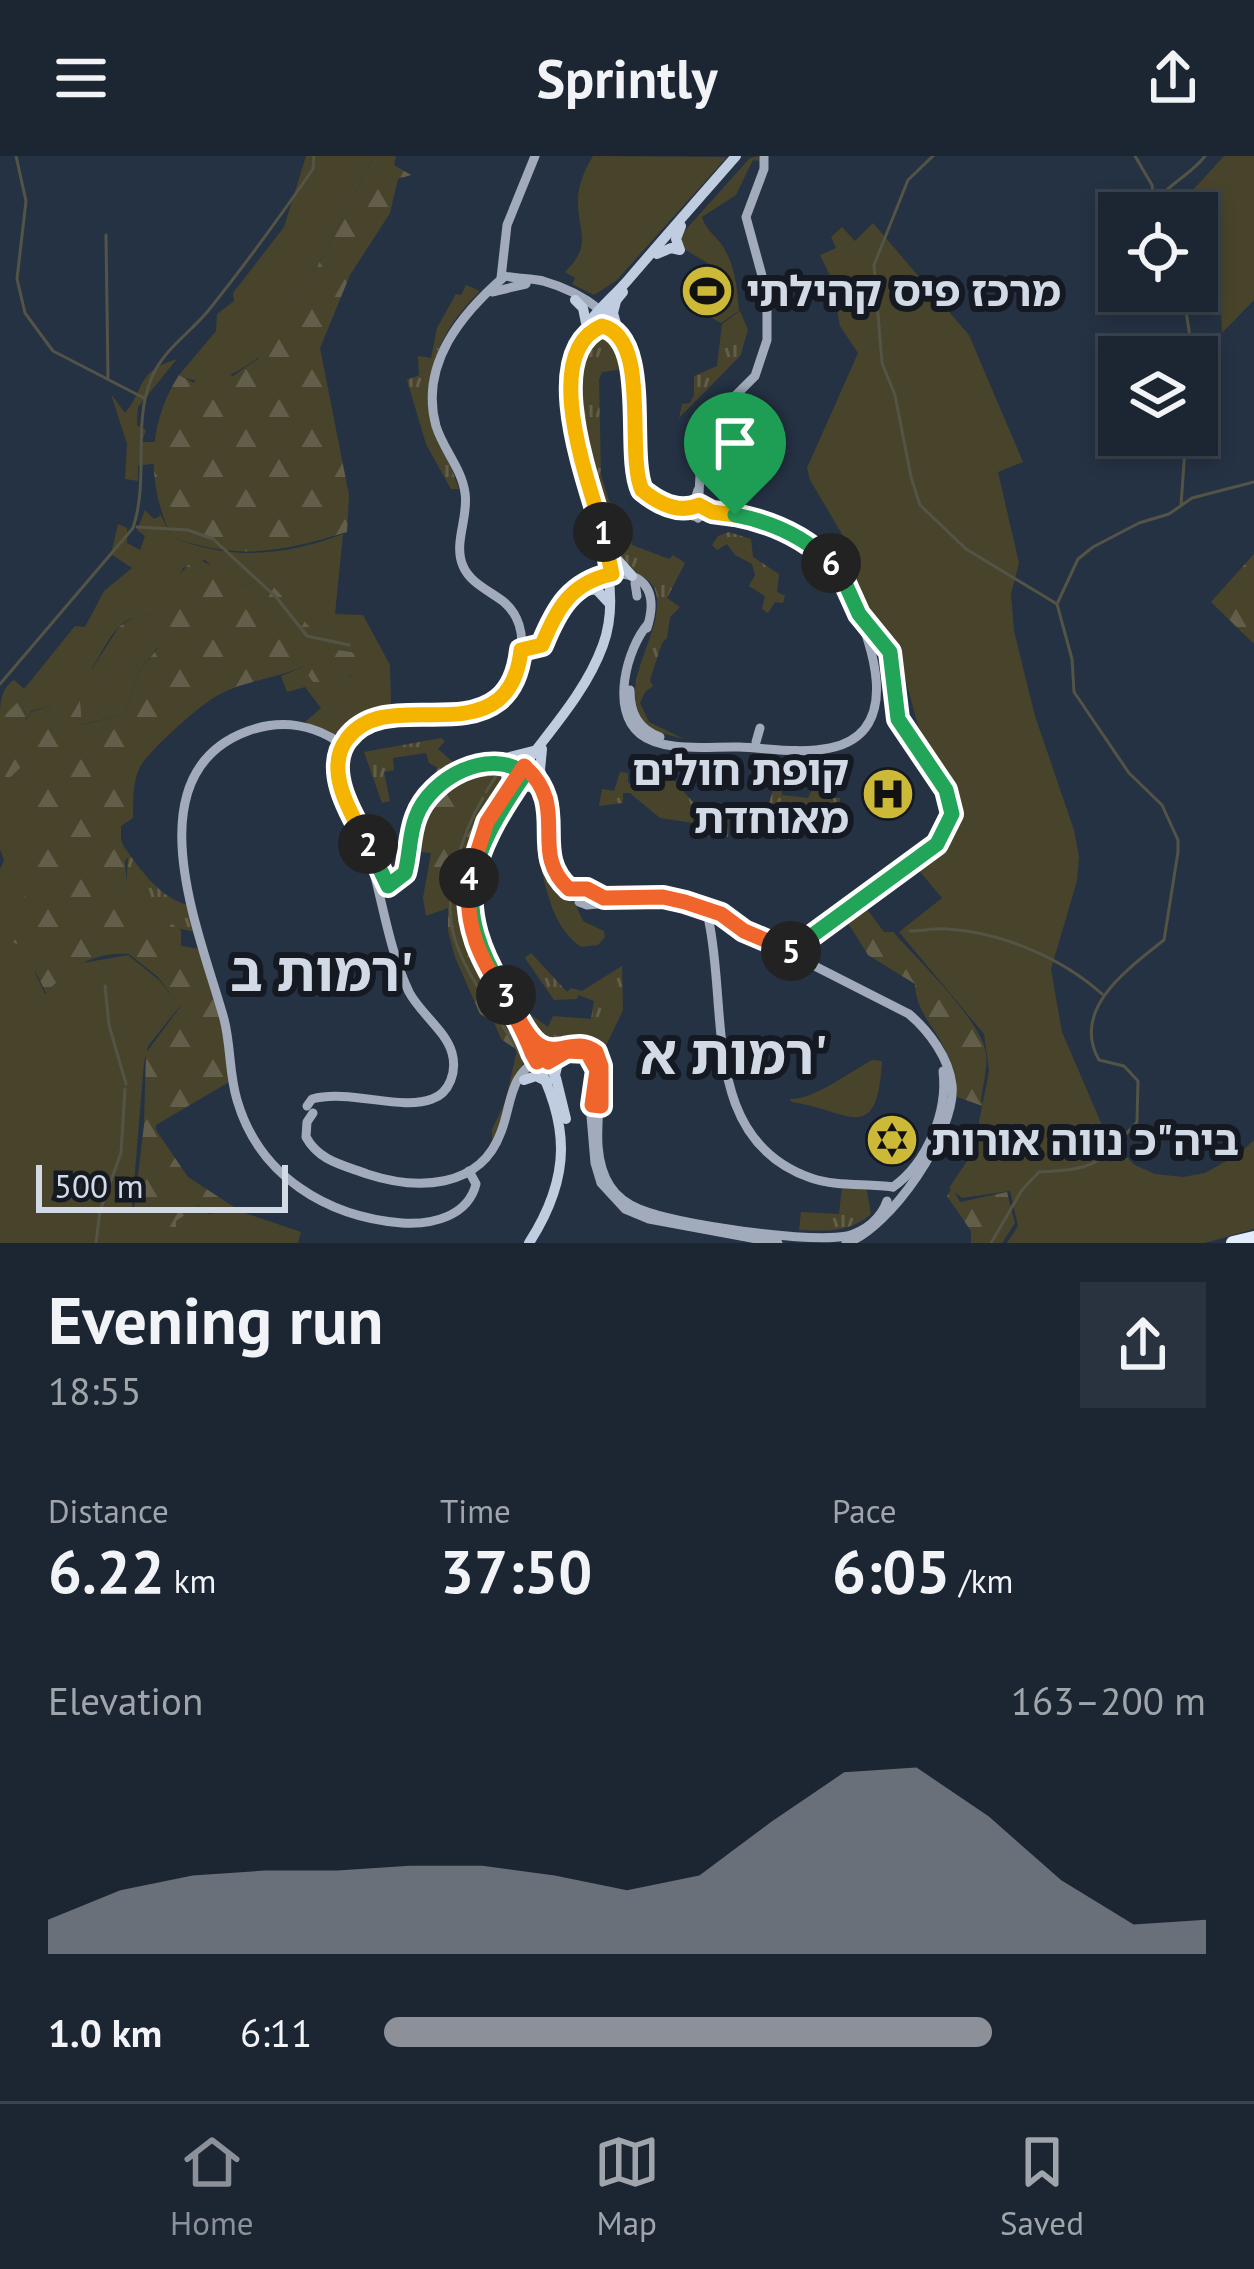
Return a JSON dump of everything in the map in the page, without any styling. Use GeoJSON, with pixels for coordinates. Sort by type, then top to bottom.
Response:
{"type":"FeatureCollection","features":[{"type":"Feature","properties":{"kind":"highway"},"geometry":{"type":"LineString","coordinates":[[1233,1243],[1254,1238]]}},
{"type":"Feature","properties":{"kind":"main road"},"geometry":{"type":"LineString","coordinates":[[532,1243],[559,1192],[566,1156],[565,1112],[552,1080],[480,957],[469,915],[473,856],[487,822],[603,656],[613,627],[605,552],[567,404],[569,366],[599,312],[657,254],[672,247],[680,250],[676,239],[680,226],[738,156]]}},
{"type":"Feature","properties":{"kind":"main road"},"geometry":{"type":"LineString","coordinates":[[588,328],[615,328],[613,298],[738,156]]}},
{"type":"Feature","properties":{"kind":"main road"},"geometry":{"type":"LineString","coordinates":[[588,328],[580,300],[613,298]]}},
{"type":"Feature","properties":{"kind":"main road"},"geometry":{"type":"LineString","coordinates":[[511,789],[525,786],[543,793],[542,747],[602,649],[621,587],[633,580],[605,552]]}},
{"type":"Feature","properties":{"kind":"main road"},"geometry":{"type":"LineString","coordinates":[[589,581],[605,552]]}},
{"type":"Feature","properties":{"kind":"main road"},"geometry":{"type":"LineString","coordinates":[[580,592],[596,589],[613,603]]}},
{"type":"Feature","properties":{"kind":"main road"},"geometry":{"type":"LineString","coordinates":[[506,758],[542,747]]}},
{"type":"Feature","properties":{"kind":"main road"},"geometry":{"type":"LineString","coordinates":[[489,764],[506,770],[511,789]]}},
{"type":"Feature","properties":{"kind":"main road"},"geometry":{"type":"LineString","coordinates":[[532,1045],[559,1052],[552,1080]]}},
{"type":"Feature","properties":{"kind":"main road"},"geometry":{"type":"LineString","coordinates":[[532,1045],[524,1075],[552,1080]]}},
{"type":"Feature","properties":{"kind":"street"},"geometry":{"type":"LineString","coordinates":[[535,156],[508,220],[505,279],[468,311],[442,353],[433,397],[437,428],[465,491],[460,552],[471,572],[516,608],[525,628],[518,682],[497,701],[473,711],[396,714],[355,724],[340,744],[340,783],[385,882],[398,958],[416,1004],[451,1048],[452,1079],[441,1095],[425,1101],[349,1096],[328,1100],[314,1106],[307,1137],[324,1158],[410,1184],[445,1182],[471,1174],[501,1144],[524,1075],[575,1043],[592,1048],[600,1061],[596,1111],[601,1162],[607,1180],[628,1204],[650,1213],[766,1235],[831,1239],[868,1226],[893,1195]]}},
{"type":"Feature","properties":{"kind":"street"},"geometry":{"type":"LineString","coordinates":[[698,510],[699,448],[704,430],[751,381],[767,340],[766,286],[746,222],[751,200],[766,177],[766,156]]}},
{"type":"Feature","properties":{"kind":"street"},"geometry":{"type":"LineString","coordinates":[[505,279],[580,300],[615,328],[633,373],[636,470],[642,490],[660,504],[772,525],[816,549],[842,577],[865,637],[872,695],[868,710],[856,728],[827,743],[658,743],[638,732],[625,709],[629,667],[640,633],[646,629]]}},
{"type":"Feature","properties":{"kind":"street"},"geometry":{"type":"LineString","coordinates":[[698,510],[772,525]]}},
{"type":"Feature","properties":{"kind":"street"},"geometry":{"type":"LineString","coordinates":[[548,631],[565,604],[610,577]]}},
{"type":"Feature","properties":{"kind":"street"},"geometry":{"type":"LineString","coordinates":[[524,650],[542,645],[562,601],[589,581],[633,580],[649,590],[653,604],[630,693],[634,715],[643,728],[670,740],[828,748],[860,732],[878,696],[870,649],[853,602]]}},
{"type":"Feature","properties":{"kind":"street"},"geometry":{"type":"LineString","coordinates":[[633,580],[637,596]]}},
{"type":"Feature","properties":{"kind":"street"},"geometry":{"type":"LineString","coordinates":[[784,950],[811,941],[937,844],[952,814],[946,790],[900,723],[895,667],[882,640],[859,614]]}},
{"type":"Feature","properties":{"kind":"street"},"geometry":{"type":"LineString","coordinates":[[865,637],[882,640]]}},
{"type":"Feature","properties":{"kind":"street"},"geometry":{"type":"LineString","coordinates":[[870,649],[875,640],[882,640]]}},
{"type":"Feature","properties":{"kind":"street"},"geometry":{"type":"LineString","coordinates":[[340,744],[296,729],[268,726],[227,741],[202,764],[189,789],[182,849],[194,918],[225,1023],[237,1100],[256,1144],[279,1172],[308,1196],[370,1218],[412,1223],[439,1220],[461,1208],[473,1194],[471,1174]]}},
{"type":"Feature","properties":{"kind":"street"},"geometry":{"type":"LineString","coordinates":[[385,882],[402,867],[409,820],[428,788],[459,768],[506,758],[524,770],[543,793],[546,864],[556,882],[586,897],[672,898],[716,924],[860,988]]}},
{"type":"Feature","properties":{"kind":"street"},"geometry":{"type":"LineString","coordinates":[[385,882],[405,873],[415,819],[432,791],[449,778],[489,764],[507,763],[524,770]]}},
{"type":"Feature","properties":{"kind":"street"},"geometry":{"type":"LineString","coordinates":[[716,924],[711,948],[727,1075],[744,1125],[772,1157],[798,1173],[829,1182],[867,1184],[893,1195]]}},
{"type":"Feature","properties":{"kind":"street"},"geometry":{"type":"LineString","coordinates":[[716,924],[784,950],[860,988],[908,1014],[931,1038],[944,1077],[941,1114],[872,1231],[846,1243]]}},
{"type":"Feature","properties":{"kind":"street"},"geometry":{"type":"LineString","coordinates":[[796,960],[811,941]]}},
{"type":"Feature","properties":{"kind":"street"},"geometry":{"type":"LineString","coordinates":[[811,941],[813,957],[825,971]]}},
{"type":"Feature","properties":{"kind":"street"},"geometry":{"type":"LineString","coordinates":[[559,1052],[579,1049],[592,1057],[597,1070],[595,1163],[601,1183],[625,1209],[649,1219],[778,1243]]}},
{"type":"Feature","properties":{"kind":"green space"},"geometry":{"type":"Polygon","coordinates":[[[306,156],[374,156],[317,267],[260,344],[259,357],[210,381],[179,375],[216,331],[217,314],[234,301],[233,293],[284,227],[306,156]]]}},
{"type":"Feature","properties":{"kind":"green space"},"geometry":{"type":"Polygon","coordinates":[[[374,156],[396,156],[394,165],[411,175],[398,179],[390,213],[350,275],[320,348],[349,495],[347,532],[260,551],[218,549],[172,537],[154,476],[156,434],[168,394],[179,375],[194,383],[205,365],[233,376],[259,358],[259,344],[317,267],[374,156]]]}},
{"type":"Feature","properties":{"kind":"green space"},"geometry":{"type":"Polygon","coordinates":[[[593,156],[727,157],[616,281],[594,295],[572,284],[575,278],[565,272],[581,247],[579,192],[593,156]]]}},
{"type":"Feature","properties":{"kind":"green space"},"geometry":{"type":"Polygon","coordinates":[[[758,156],[760,161],[753,160],[736,195],[702,217],[725,250],[735,280],[739,311],[721,323],[703,313],[722,289],[707,276],[711,265],[684,249],[680,236],[750,158],[758,156]]]}},
{"type":"Feature","properties":{"kind":"green space"},"geometry":{"type":"Polygon","coordinates":[[[1224,156],[1254,156],[1254,300],[1222,333],[1218,192],[1193,190],[1224,156]]]}},
{"type":"Feature","properties":{"kind":"green space"},"geometry":{"type":"Polygon","coordinates":[[[873,223],[969,335],[1023,462],[998,472],[1019,563],[1011,594],[1014,631],[1079,857],[1077,881],[1051,969],[1062,1032],[1108,1139],[1135,1165],[1155,1174],[1205,1173],[1254,1140],[1254,1229],[1205,1243],[1007,1243],[1018,1226],[1010,1191],[962,1198],[949,1188],[973,1152],[989,1071],[984,1034],[899,932],[942,898],[916,867],[946,843],[953,829],[957,808],[953,785],[918,726],[898,652],[865,615],[843,569],[855,556],[807,468],[858,353],[840,326],[832,280],[820,255],[836,248],[831,237],[842,227],[855,241],[873,223]]]}},
{"type":"Feature","properties":{"kind":"green space"},"geometry":{"type":"Polygon","coordinates":[[[466,285],[480,291],[443,340],[432,386],[440,433],[459,489],[451,489],[426,444],[407,380],[419,375],[418,356],[431,358],[437,328],[466,285]]]}},
{"type":"Feature","properties":{"kind":"green space"},"geometry":{"type":"Polygon","coordinates":[[[740,311],[748,330],[740,356],[679,418],[682,404],[690,403],[694,395],[694,376],[717,366],[722,324],[740,311]]]}},
{"type":"Feature","properties":{"kind":"green space"},"geometry":{"type":"Polygon","coordinates":[[[602,329],[625,356],[618,370],[602,372],[599,380],[601,475],[609,501],[625,516],[632,545],[669,559],[673,555],[685,563],[667,598],[680,607],[670,617],[650,680],[653,686],[640,703],[649,722],[684,739],[650,730],[639,714],[636,682],[656,616],[656,591],[621,561],[613,547],[582,441],[575,375],[595,333],[602,329]]]}},
{"type":"Feature","properties":{"kind":"green space"},"geometry":{"type":"Polygon","coordinates":[[[177,359],[138,407],[137,425],[146,430],[142,442],[157,442],[157,463],[138,466],[138,481],[125,479],[127,444],[111,394],[125,413],[148,375],[177,359]]]}},
{"type":"Feature","properties":{"kind":"green space"},"geometry":{"type":"Polygon","coordinates":[[[145,510],[154,519],[159,512],[172,537],[215,550],[279,551],[343,534],[335,614],[363,615],[390,665],[391,704],[357,718],[333,736],[304,723],[321,708],[305,687],[287,692],[281,676],[303,667],[313,682],[353,676],[352,652],[330,650],[259,580],[235,588],[205,560],[183,568],[176,584],[148,616],[121,625],[92,668],[105,675],[150,633],[158,647],[139,671],[124,714],[81,725],[78,690],[64,730],[52,733],[49,706],[31,711],[26,720],[22,699],[0,722],[9,683],[14,680],[24,689],[75,626],[85,627],[104,591],[132,568],[111,554],[118,524],[127,528],[127,543],[140,550],[145,536],[137,530],[145,510]]]}},
{"type":"Feature","properties":{"kind":"green space"},"geometry":{"type":"Polygon","coordinates":[[[729,532],[751,539],[753,557],[779,574],[777,592],[785,596],[768,613],[762,609],[765,596],[749,586],[755,575],[752,564],[727,544],[717,550],[712,545],[729,532]]]}},
{"type":"Feature","properties":{"kind":"green space"},"geometry":{"type":"Polygon","coordinates":[[[1254,554],[1254,644],[1211,602],[1254,554]]]}},
{"type":"Feature","properties":{"kind":"green space"},"geometry":{"type":"Polygon","coordinates":[[[196,558],[220,570],[235,588],[263,575],[329,649],[352,652],[361,664],[358,673],[336,682],[313,682],[302,667],[222,693],[180,724],[139,768],[133,818],[121,826],[128,857],[127,888],[181,930],[181,946],[200,949],[222,1023],[229,1082],[156,1125],[156,1130],[188,1177],[234,1207],[209,1211],[198,1206],[176,1221],[176,1239],[162,1243],[149,1235],[130,1243],[144,1125],[146,1053],[180,1007],[158,977],[129,954],[83,963],[46,993],[21,942],[4,936],[23,902],[29,826],[40,790],[20,768],[0,787],[0,720],[22,698],[26,721],[31,712],[49,706],[52,732],[64,730],[61,704],[79,689],[82,725],[124,714],[139,671],[158,648],[151,634],[105,675],[92,669],[119,627],[136,615],[148,616],[196,558]]]}},
{"type":"Feature","properties":{"kind":"green space"},"geometry":{"type":"Polygon","coordinates":[[[445,741],[438,749],[454,763],[432,777],[438,768],[429,763],[426,753],[393,758],[394,770],[384,772],[390,801],[382,803],[364,752],[445,741]]]}},
{"type":"Feature","properties":{"kind":"green space"},"geometry":{"type":"Polygon","coordinates":[[[14,765],[43,780],[35,972],[45,994],[82,963],[128,955],[159,980],[180,1006],[148,1046],[132,1208],[140,1213],[198,1207],[209,1214],[236,1210],[301,1232],[298,1243],[0,1243],[0,869],[4,860],[0,772],[14,765]]]}},
{"type":"Feature","properties":{"kind":"green space"},"geometry":{"type":"Polygon","coordinates":[[[484,768],[501,768],[500,781],[460,870],[461,922],[477,971],[525,1059],[492,1143],[492,1129],[505,1103],[517,1050],[501,1039],[494,1022],[480,1014],[455,957],[448,908],[426,916],[423,898],[431,853],[413,851],[420,818],[433,796],[484,768]]]}},
{"type":"Feature","properties":{"kind":"green space"},"geometry":{"type":"Polygon","coordinates":[[[620,772],[628,773],[628,783],[638,785],[642,780],[658,787],[661,775],[670,776],[707,818],[729,819],[728,837],[703,836],[693,823],[660,818],[630,793],[623,793],[623,803],[599,806],[602,789],[614,791],[620,772]]]}},
{"type":"Feature","properties":{"kind":"green space"},"geometry":{"type":"Polygon","coordinates":[[[817,780],[824,781],[827,797],[840,798],[839,812],[826,812],[824,827],[815,826],[816,819],[805,819],[804,826],[792,825],[790,840],[781,839],[781,833],[773,832],[769,804],[774,785],[781,786],[782,795],[808,798],[817,780]]]}},
{"type":"Feature","properties":{"kind":"green space"},"geometry":{"type":"Polygon","coordinates":[[[123,845],[160,890],[189,905],[195,932],[177,928],[126,888],[128,857],[123,845]]]}},
{"type":"Feature","properties":{"kind":"green space"},"geometry":{"type":"Polygon","coordinates":[[[540,864],[556,889],[575,903],[583,921],[604,931],[598,945],[581,947],[564,930],[540,864]]]}},
{"type":"Feature","properties":{"kind":"green space"},"geometry":{"type":"Polygon","coordinates":[[[863,904],[884,932],[893,932],[947,991],[982,1041],[986,1060],[981,1102],[989,1105],[973,1155],[985,1107],[952,1095],[947,1055],[919,1004],[915,984],[868,955],[845,918],[863,904]]]}},
{"type":"Feature","properties":{"kind":"green space"},"geometry":{"type":"Polygon","coordinates":[[[531,953],[567,992],[571,988],[582,991],[622,966],[623,1010],[603,1052],[586,1038],[541,1040],[499,975],[503,974],[530,1014],[548,1027],[553,1016],[591,1019],[594,1001],[578,995],[577,999],[554,1000],[525,958],[531,953]]]}},
{"type":"Feature","properties":{"kind":"green space"},"geometry":{"type":"Polygon","coordinates":[[[872,1060],[882,1061],[874,1105],[866,1114],[856,1117],[791,1102],[790,1099],[820,1090],[872,1060]]]}},
{"type":"Feature","properties":{"kind":"green space"},"geometry":{"type":"Polygon","coordinates":[[[969,1162],[953,1189],[960,1202],[1007,1192],[1015,1223],[1002,1243],[971,1243],[971,1231],[947,1196],[969,1162]]]}},
{"type":"Feature","properties":{"kind":"green space"},"geometry":{"type":"Polygon","coordinates":[[[866,1186],[871,1214],[863,1220],[837,1230],[799,1230],[801,1212],[839,1214],[842,1187],[866,1186]]]}},
{"type":"Feature","properties":{"kind":"waterway"},"geometry":{"type":"LineString","coordinates":[[16,156],[26,201],[17,279],[25,313],[53,351],[144,398]]}},
{"type":"Feature","properties":{"kind":"waterway"},"geometry":{"type":"LineString","coordinates":[[0,684],[133,528],[140,491],[142,417],[155,371],[262,241],[313,169],[314,156]]}},
{"type":"Feature","properties":{"kind":"waterway"},"geometry":{"type":"LineString","coordinates":[[933,156],[908,180],[874,265],[882,363],[895,395],[911,477],[920,505],[966,549],[1057,604]]}},
{"type":"Feature","properties":{"kind":"waterway"},"geometry":{"type":"LineString","coordinates":[[1135,156],[1153,192]]}},
{"type":"Feature","properties":{"kind":"waterway"},"geometry":{"type":"LineString","coordinates":[[1164,192],[1205,156]]}},
{"type":"Feature","properties":{"kind":"waterway"},"geometry":{"type":"LineString","coordinates":[[106,235],[108,377]]}},
{"type":"Feature","properties":{"kind":"waterway"},"geometry":{"type":"LineString","coordinates":[[1186,312],[1190,336]]}},
{"type":"Feature","properties":{"kind":"waterway"},"geometry":{"type":"LineString","coordinates":[[1181,505],[1184,456]]}},
{"type":"Feature","properties":{"kind":"waterway"},"geometry":{"type":"LineString","coordinates":[[991,1243],[1022,1190],[1039,1172],[1095,1162],[1137,1122],[1138,1081],[1124,1066],[1099,1060],[1092,1024],[1108,991],[1164,940],[1178,852],[1178,840],[1162,805],[1129,773],[1074,692],[1072,659],[1057,604],[1078,559],[1093,547],[1139,523],[1169,514],[1192,498],[1254,482]]}},
{"type":"Feature","properties":{"kind":"waterway"},"geometry":{"type":"LineString","coordinates":[[137,527],[188,530],[213,539],[277,598],[307,636],[349,645]]}},
{"type":"Feature","properties":{"kind":"waterway"},"geometry":{"type":"LineString","coordinates":[[486,792],[496,776]]}},
{"type":"Feature","properties":{"kind":"waterway"},"geometry":{"type":"LineString","coordinates":[[483,798],[456,865],[451,920],[466,967],[524,1061]]}},
{"type":"Feature","properties":{"kind":"waterway"},"geometry":{"type":"LineString","coordinates":[[910,931],[968,931],[1009,941],[1050,958],[1102,994]]}},
{"type":"Feature","properties":{"kind":"waterway"},"geometry":{"type":"LineString","coordinates":[[105,986],[109,1025],[126,1084]]}},
{"type":"Feature","properties":{"kind":"waterway"},"geometry":{"type":"LineString","coordinates":[[96,1243],[100,1211],[121,1153],[125,1089]]}},
{"type":"Feature","properties":{"kind":"place","name":"מרכז פיס קהילתי"},"geometry":{"type":"Point","coordinates":[707,291]}},
{"type":"Feature","properties":{"kind":"place","name":"קופת חולים מאוחדת"},"geometry":{"type":"Point","coordinates":[888,794]}},
{"type":"Feature","properties":{"kind":"place","name":"ביה\"כ נווה אורות"},"geometry":{"type":"Point","coordinates":[892,1140]}},
{"type":"Feature","properties":{"kind":"district","name":"רמות ב'"},"geometry":{"type":"Point","coordinates":[322,972]}},
{"type":"Feature","properties":{"kind":"district","name":"רמות א'"},"geometry":{"type":"Point","coordinates":[734,1055]}},
{"type":"Feature","properties":{"kind":"route"},"geometry":{"type":"LineString","coordinates":[[735,515],[699,505],[686,510],[666,505],[642,490],[636,470],[633,373],[617,334],[609,327],[598,327],[590,332],[577,358],[571,404],[612,574],[580,586],[562,601],[542,645],[521,650],[513,680],[497,701],[473,711],[377,720],[353,732],[339,756],[340,783],[347,802],[388,886],[405,873],[415,819],[440,783],[495,763],[507,763],[516,767],[521,771],[525,774],[478,852],[473,923],[490,969],[535,1043],[549,1049],[584,1044],[598,1055],[601,1106],[592,1105],[597,1070],[592,1057],[575,1049],[537,1062],[524,1031],[484,967],[470,923],[469,879],[478,841],[493,811],[521,771],[524,766],[546,791],[551,862],[569,889],[587,889],[604,898],[663,897],[685,902],[721,914],[784,950],[802,946],[827,921],[915,862],[941,839],[952,814],[946,790],[898,719],[893,658],[859,614],[842,577],[795,535],[735,515]]}}]}
